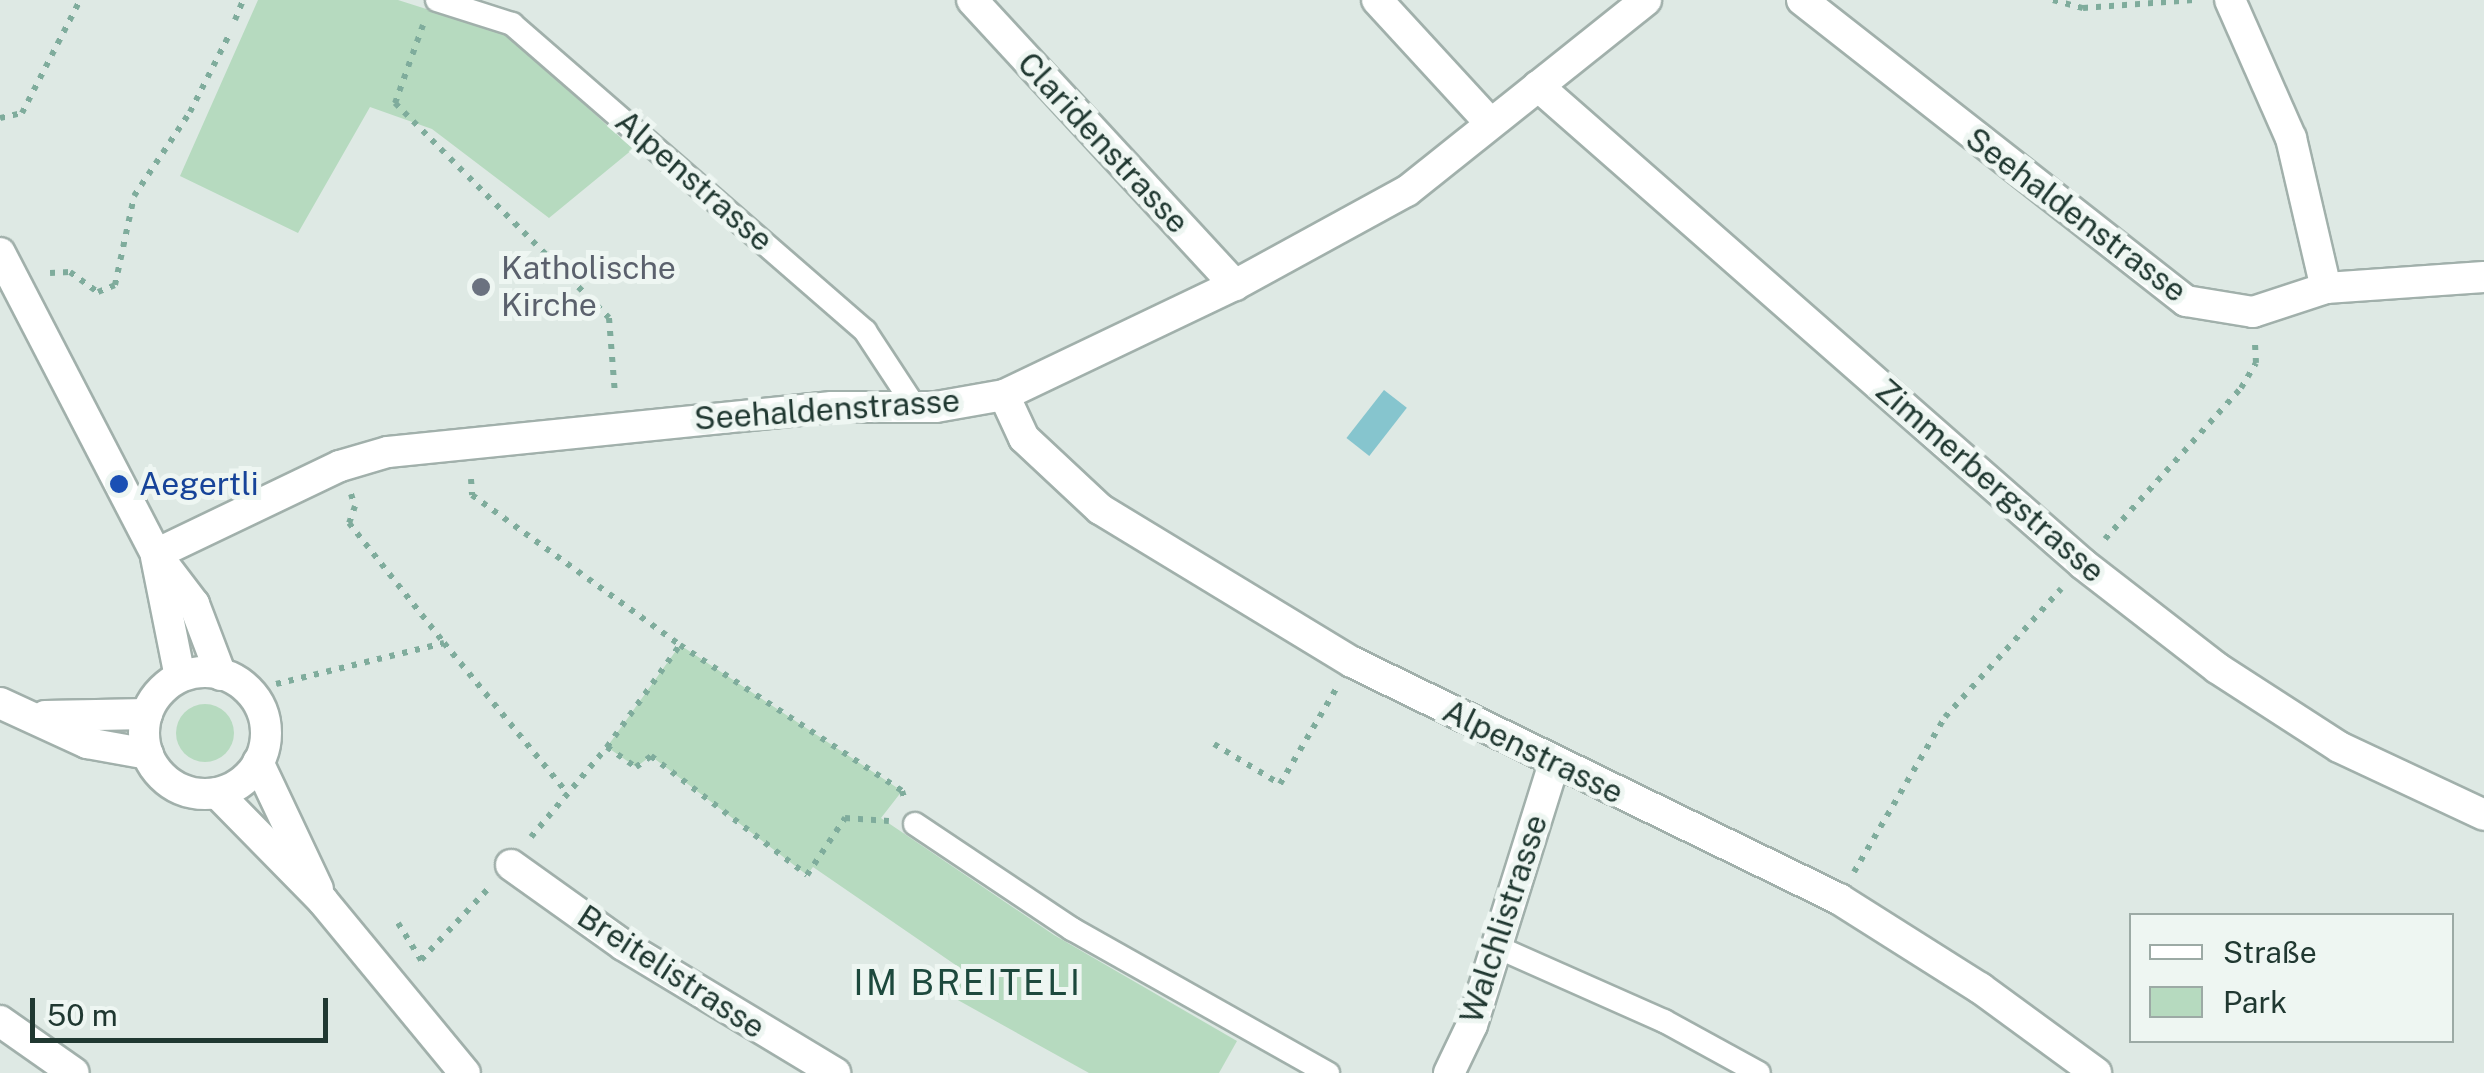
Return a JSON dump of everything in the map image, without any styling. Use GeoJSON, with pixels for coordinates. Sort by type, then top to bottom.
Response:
{"type":"FeatureCollection","features":[{"type":"Feature","properties":{"kind":"street","name":"Claridenstrasse"},"geometry":{"type":"LineString","coordinates":[[972,0],[1235,285]]}},
{"type":"Feature","properties":{"kind":"street"},"geometry":{"type":"LineString","coordinates":[[1377,0],[1490,122]]}},
{"type":"Feature","properties":{"kind":"street","name":"Seehaldenstrasse"},"geometry":{"type":"LineString","coordinates":[[156,554],[340,466],[468,442],[832,406],[915,407],[1004,394],[1235,285],[1406,191],[1646,0]]}},
{"type":"Feature","properties":{"kind":"street","name":"Seehaldenstrasse"},"geometry":{"type":"LineString","coordinates":[[1802,0],[2186,300],[2228,312],[2253,312],[2326,288],[2484,277]]}},
{"type":"Feature","properties":{"kind":"street"},"geometry":{"type":"LineString","coordinates":[[2230,0],[2291,138],[2326,288]]}},
{"type":"Feature","properties":{"kind":"street","name":"Zimmerbergstrasse"},"geometry":{"type":"LineString","coordinates":[[1538,86],[2083,564],[2217,668],[2340,747],[2484,815]]}},
{"type":"Feature","properties":{"kind":"street"},"geometry":{"type":"LineString","coordinates":[[0,253],[156,554],[194,604],[220,674]]}},
{"type":"Feature","properties":{"kind":"street","name":"Alpenstrasse"},"geometry":{"type":"LineString","coordinates":[[1004,394],[1024,438],[1100,509],[1352,662],[1838,899],[1980,988],[2096,1073]]}},
{"type":"Feature","properties":{"kind":"street"},"geometry":{"type":"LineString","coordinates":[[156,554],[180,678]]}},
{"type":"Feature","properties":{"kind":"street"},"geometry":{"type":"LineString","coordinates":[[40,716],[146,714],[180,678],[220,674],[248,690],[264,716],[258,762],[323,901]]}},
{"type":"Feature","properties":{"kind":"street"},"geometry":{"type":"LineString","coordinates":[[0,703],[40,716],[87,743],[148,754]]}},
{"type":"Feature","properties":{"kind":"street"},"geometry":{"type":"LineString","coordinates":[[146,714],[148,754],[168,782],[217,793],[323,901],[464,1073]]}},
{"type":"Feature","properties":{"kind":"street"},"geometry":{"type":"LineString","coordinates":[[217,793],[233,787],[258,762]]}},
{"type":"Feature","properties":{"kind":"street","name":"Walchlistrasse"},"geometry":{"type":"LineString","coordinates":[[1449,1073],[1497,947],[1554,763]]}},
{"type":"Feature","properties":{"kind":"street","name":"Breitelistrasse"},"geometry":{"type":"LineString","coordinates":[[511,865],[623,945],[835,1073]]}},
{"type":"Feature","properties":{"kind":"street"},"geometry":{"type":"LineString","coordinates":[[4,1022],[74,1073]]}},
{"type":"Feature","properties":{"kind":"lane","name":"Alpenstrasse"},"geometry":{"type":"LineString","coordinates":[[433,4],[512,24],[865,331],[915,407]]}},
{"type":"Feature","properties":{"kind":"lane"},"geometry":{"type":"LineString","coordinates":[[916,824],[1072,929],[1328,1073]]}},
{"type":"Feature","properties":{"kind":"lane"},"geometry":{"type":"LineString","coordinates":[[1497,947],[1664,1021],[1758,1073]]}},
{"type":"Feature","properties":{"kind":"path"},"geometry":{"type":"LineString","coordinates":[[0,118],[22,113],[80,0]]}},
{"type":"Feature","properties":{"kind":"path"},"geometry":{"type":"LineString","coordinates":[[235,20],[243,0]]}},
{"type":"Feature","properties":{"kind":"path"},"geometry":{"type":"LineString","coordinates":[[2052,0],[2083,8],[2194,0]]}},
{"type":"Feature","properties":{"kind":"path"},"geometry":{"type":"LineString","coordinates":[[433,4],[395,103],[609,318],[618,427]]}},
{"type":"Feature","properties":{"kind":"path"},"geometry":{"type":"LineString","coordinates":[[40,278],[62,271],[98,292],[115,285],[134,196],[190,112],[229,36]]}},
{"type":"Feature","properties":{"kind":"path"},"geometry":{"type":"LineString","coordinates":[[2112,532],[2241,388],[2256,363],[2253,312]]}},
{"type":"Feature","properties":{"kind":"path"},"geometry":{"type":"LineString","coordinates":[[468,442],[472,495],[680,645],[902,791],[916,824],[845,818],[806,875],[651,756],[636,767],[607,746]]}},
{"type":"Feature","properties":{"kind":"path"},"geometry":{"type":"LineString","coordinates":[[340,466],[356,506],[349,523],[567,793]]}},
{"type":"Feature","properties":{"kind":"path"},"geometry":{"type":"LineString","coordinates":[[1838,899],[1945,717],[2072,577]]}},
{"type":"Feature","properties":{"kind":"path"},"geometry":{"type":"LineString","coordinates":[[276,684],[444,643]]}},
{"type":"Feature","properties":{"kind":"path"},"geometry":{"type":"LineString","coordinates":[[398,922],[422,960],[511,865],[607,746],[680,645]]}},
{"type":"Feature","properties":{"kind":"path"},"geometry":{"type":"LineString","coordinates":[[1214,744],[1280,784],[1352,662]]}},
{"type":"Feature","properties":{"kind":"green space"},"geometry":{"type":"Polygon","coordinates":[[[258,0],[398,0],[508,35],[633,149],[549,218],[432,129],[370,107],[298,233],[180,176],[258,0]]]}},
{"type":"Feature","properties":{"kind":"green space"},"geometry":{"type":"Polygon","coordinates":[[[680,645],[902,791],[881,818],[1054,935],[1237,1041],[1219,1073],[1089,1073],[947,994],[960,968],[813,867],[807,875],[651,756],[636,767],[607,747],[680,645]]]}},
{"type":"Feature","properties":{"kind":"green space"},"geometry":{"type":"Polygon","coordinates":[[[205,704],[225,713],[234,733],[225,753],[205,762],[185,753],[176,733],[185,713],[205,704]]]}},
{"type":"Feature","properties":{"kind":"water"},"geometry":{"type":"Polygon","coordinates":[[[1384,390],[1407,408],[1369,456],[1346,438],[1384,390]]]}},
{"type":"Feature","properties":{"kind":"place","name":"Katholische Kirche"},"geometry":{"type":"Point","coordinates":[481,287]}},
{"type":"Feature","properties":{"kind":"place","name":"Aegertli"},"geometry":{"type":"Point","coordinates":[119,484]}},
{"type":"Feature","properties":{"kind":"district","name":"IM BREITELI"},"geometry":{"type":"Point","coordinates":[968,983]}}]}
